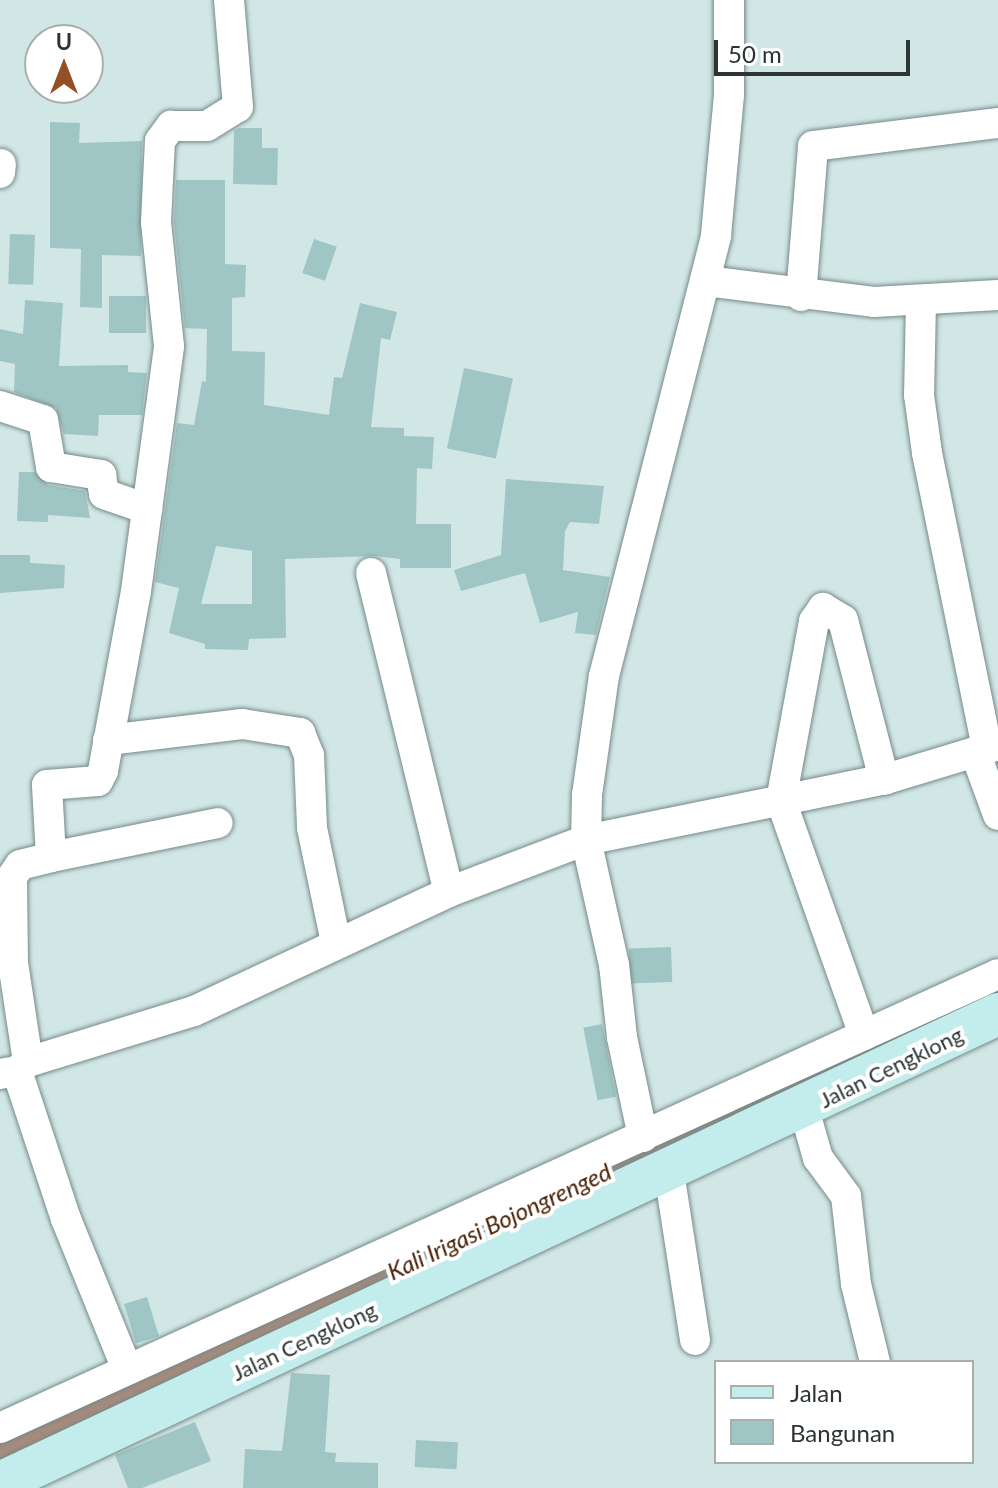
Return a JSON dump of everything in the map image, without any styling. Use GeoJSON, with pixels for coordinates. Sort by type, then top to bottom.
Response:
{"type":"FeatureCollection","features":[{"type":"Feature","properties":{"kind":"main road","name":"Jalan Cengklong"},"geometry":{"type":"LineString","coordinates":[[0,1483],[287,1343],[669,1172],[779,1100],[998,1014]]}},
{"type":"Feature","properties":{"kind":"street"},"geometry":{"type":"LineString","coordinates":[[51,857],[43,791],[54,783],[98,781],[108,740],[147,509],[169,346],[156,222],[160,141],[171,126],[207,126],[238,107],[229,0]]}},
{"type":"Feature","properties":{"kind":"street"},"geometry":{"type":"LineString","coordinates":[[643,1137],[622,1037],[614,965],[586,840],[604,676],[716,235],[729,95],[729,0]]}},
{"type":"Feature","properties":{"kind":"street"},"geometry":{"type":"LineString","coordinates":[[801,296],[813,146],[998,123]]}},
{"type":"Feature","properties":{"kind":"street"},"geometry":{"type":"LineString","coordinates":[[0,173],[1,164]]}},
{"type":"Feature","properties":{"kind":"street"},"geometry":{"type":"LineString","coordinates":[[706,281],[801,296],[921,302],[998,295]]}},
{"type":"Feature","properties":{"kind":"street"},"geometry":{"type":"LineString","coordinates":[[921,302],[923,429],[998,815]]}},
{"type":"Feature","properties":{"kind":"street"},"geometry":{"type":"LineString","coordinates":[[0,406],[43,420],[51,467],[101,475],[104,494],[147,509]]}},
{"type":"Feature","properties":{"kind":"street"},"geometry":{"type":"LineString","coordinates":[[371,573],[449,892]]}},
{"type":"Feature","properties":{"kind":"street"},"geometry":{"type":"LineString","coordinates":[[864,1035],[781,801],[814,621],[823,608],[843,620],[884,780]]}},
{"type":"Feature","properties":{"kind":"street"},"geometry":{"type":"LineString","coordinates":[[108,740],[242,724],[300,733],[309,755],[312,828],[336,943]]}},
{"type":"Feature","properties":{"kind":"street"},"geometry":{"type":"LineString","coordinates":[[15,1069],[194,1011],[449,892],[586,840],[884,780],[987,749]]}},
{"type":"Feature","properties":{"kind":"street"},"geometry":{"type":"LineString","coordinates":[[126,1367],[66,1219],[15,1069],[12,877],[20,865],[218,823]]}},
{"type":"Feature","properties":{"kind":"street"},"geometry":{"type":"LineString","coordinates":[[0,1428],[126,1367],[271,1306],[643,1137],[779,1100],[864,1035],[998,974]]}},
{"type":"Feature","properties":{"kind":"street"},"geometry":{"type":"LineString","coordinates":[[779,1100],[846,1196],[856,1284],[875,1360]]}},
{"type":"Feature","properties":{"kind":"street"},"geometry":{"type":"LineString","coordinates":[[669,1172],[695,1340]]}},
{"type":"Feature","properties":{"kind":"street"},"geometry":{"type":"LineString","coordinates":[[271,1306],[287,1343]]}},
{"type":"Feature","properties":{"kind":"building"},"geometry":{"type":"Polygon","coordinates":[[[50,122],[80,123],[79,143],[142,141],[141,256],[102,255],[102,308],[80,307],[81,249],[50,248],[50,122]]]}},
{"type":"Feature","properties":{"kind":"building"},"geometry":{"type":"Polygon","coordinates":[[[239,128],[262,128],[262,148],[278,148],[277,185],[233,184],[234,131],[239,128]]]}},
{"type":"Feature","properties":{"kind":"building"},"geometry":{"type":"Polygon","coordinates":[[[176,180],[225,180],[225,264],[246,265],[245,297],[232,298],[232,351],[265,352],[264,405],[329,415],[334,377],[342,378],[360,303],[397,312],[390,340],[381,338],[371,427],[404,428],[404,436],[434,437],[432,469],[417,468],[416,524],[451,524],[451,568],[400,568],[400,559],[375,556],[285,559],[286,638],[249,639],[248,650],[205,649],[205,644],[169,633],[179,588],[155,582],[177,423],[194,425],[202,381],[206,382],[207,329],[185,328],[174,222],[176,180]],[[216,546],[201,604],[252,604],[252,551],[216,546]]]}},
{"type":"Feature","properties":{"kind":"building"},"geometry":{"type":"Polygon","coordinates":[[[10,234],[35,235],[33,285],[8,284],[10,234]]]}},
{"type":"Feature","properties":{"kind":"building"},"geometry":{"type":"Polygon","coordinates":[[[314,239],[337,247],[325,281],[302,273],[314,239]]]}},
{"type":"Feature","properties":{"kind":"building"},"geometry":{"type":"Polygon","coordinates":[[[109,296],[146,296],[146,333],[109,333],[109,296]]]}},
{"type":"Feature","properties":{"kind":"building"},"geometry":{"type":"Polygon","coordinates":[[[25,300],[63,303],[59,366],[128,365],[128,372],[147,373],[142,415],[99,415],[98,436],[64,434],[56,408],[14,392],[15,364],[0,361],[0,329],[23,334],[25,300]]]}},
{"type":"Feature","properties":{"kind":"building"},"geometry":{"type":"Polygon","coordinates":[[[464,368],[513,378],[496,459],[447,448],[464,368]]]}},
{"type":"Feature","properties":{"kind":"building"},"geometry":{"type":"Polygon","coordinates":[[[19,472],[34,472],[48,485],[85,491],[90,518],[48,515],[48,522],[17,521],[19,472]]]}},
{"type":"Feature","properties":{"kind":"building"},"geometry":{"type":"Polygon","coordinates":[[[506,479],[604,486],[599,524],[570,522],[565,531],[563,570],[610,577],[596,635],[575,633],[578,612],[540,623],[525,573],[461,591],[454,570],[501,555],[506,479]]]}},
{"type":"Feature","properties":{"kind":"building"},"geometry":{"type":"Polygon","coordinates":[[[0,555],[30,555],[30,563],[65,565],[64,588],[0,593],[0,555]]]}},
{"type":"Feature","properties":{"kind":"building"},"geometry":{"type":"Polygon","coordinates":[[[671,947],[672,982],[630,983],[629,948],[671,947]]]}},
{"type":"Feature","properties":{"kind":"building"},"geometry":{"type":"Polygon","coordinates":[[[602,1024],[616,1097],[597,1100],[583,1028],[602,1024]]]}},
{"type":"Feature","properties":{"kind":"building"},"geometry":{"type":"Polygon","coordinates":[[[147,1297],[159,1336],[136,1343],[124,1304],[147,1297]]]}},
{"type":"Feature","properties":{"kind":"building"},"geometry":{"type":"Polygon","coordinates":[[[291,1373],[330,1375],[325,1452],[336,1453],[335,1462],[378,1463],[378,1488],[243,1488],[245,1449],[282,1451],[291,1373]]]}},
{"type":"Feature","properties":{"kind":"building"},"geometry":{"type":"Polygon","coordinates":[[[195,1422],[211,1461],[142,1488],[128,1488],[115,1455],[195,1422]]]}},
{"type":"Feature","properties":{"kind":"building"},"geometry":{"type":"Polygon","coordinates":[[[416,1440],[458,1442],[457,1469],[415,1467],[416,1440]]]}},
{"type":"Feature","properties":{"kind":"waterway","name":"Kali Irigasi Bojongrenged"},"geometry":{"type":"LineString","coordinates":[[0,1450],[890,1042]]}}]}
